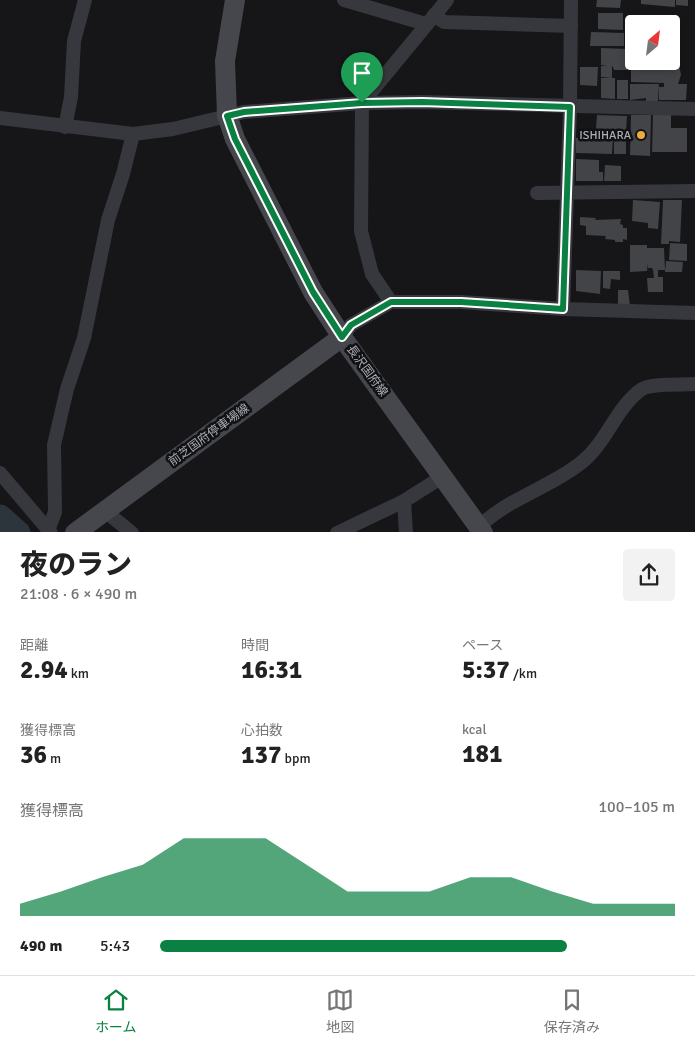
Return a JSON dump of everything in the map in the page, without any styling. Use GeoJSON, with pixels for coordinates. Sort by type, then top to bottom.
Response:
{"type":"FeatureCollection","features":[{"type":"Feature","properties":{"kind":"main road","name":"長沢国府線"},"geometry":{"type":"LineString","coordinates":[[235,0],[225,61],[227,116],[235,139],[313,292],[342,337],[481,530]]}},
{"type":"Feature","properties":{"kind":"main road","name":"前芝国府停車場線"},"geometry":{"type":"LineString","coordinates":[[75,532],[342,337]]}},
{"type":"Feature","properties":{"kind":"street"},"geometry":{"type":"LineString","coordinates":[[65,127],[71,97],[74,41],[85,0]]}},
{"type":"Feature","properties":{"kind":"street"},"geometry":{"type":"LineString","coordinates":[[344,0],[444,22],[571,26]]}},
{"type":"Feature","properties":{"kind":"street"},"geometry":{"type":"LineString","coordinates":[[391,302],[372,274],[361,231],[362,103],[447,0]]}},
{"type":"Feature","properties":{"kind":"street"},"geometry":{"type":"LineString","coordinates":[[563,309],[570,107],[571,0]]}},
{"type":"Feature","properties":{"kind":"street"},"geometry":{"type":"LineString","coordinates":[[0,118],[133,134],[173,129],[244,112],[362,103],[422,102],[695,109]]}},
{"type":"Feature","properties":{"kind":"street"},"geometry":{"type":"LineString","coordinates":[[50,530],[55,512],[54,445],[67,390],[84,338],[108,220],[133,134]]}},
{"type":"Feature","properties":{"kind":"street"},"geometry":{"type":"LineString","coordinates":[[537,194],[695,192]]}},
{"type":"Feature","properties":{"kind":"street"},"geometry":{"type":"LineString","coordinates":[[342,337],[351,325],[391,302],[461,302],[563,309],[695,313]]}},
{"type":"Feature","properties":{"kind":"street"},"geometry":{"type":"LineString","coordinates":[[481,530],[492,514],[582,462],[607,434],[625,405],[644,387],[695,384]]}},
{"type":"Feature","properties":{"kind":"street"},"geometry":{"type":"LineString","coordinates":[[0,473],[50,530]]}},
{"type":"Feature","properties":{"kind":"street"},"geometry":{"type":"LineString","coordinates":[[337,532],[404,501],[442,477]]}},
{"type":"Feature","properties":{"kind":"street"},"geometry":{"type":"LineString","coordinates":[[404,501],[406,532]]}},
{"type":"Feature","properties":{"kind":"street"},"geometry":{"type":"LineString","coordinates":[[105,511],[132,532]]}},
{"type":"Feature","properties":{"kind":"building"},"geometry":{"type":"Polygon","coordinates":[[[597,0],[621,0],[620,8],[596,7],[597,0]]]}},
{"type":"Feature","properties":{"kind":"building"},"geometry":{"type":"Polygon","coordinates":[[[641,0],[675,0],[675,7],[641,4],[641,0]]]}},
{"type":"Feature","properties":{"kind":"building"},"geometry":{"type":"Polygon","coordinates":[[[676,0],[688,0],[688,6],[676,5],[676,0]]]}},
{"type":"Feature","properties":{"kind":"building"},"geometry":{"type":"Polygon","coordinates":[[[598,13],[623,13],[623,30],[598,29],[598,13]]]}},
{"type":"Feature","properties":{"kind":"building"},"geometry":{"type":"Polygon","coordinates":[[[591,32],[624,33],[624,46],[590,46],[591,32]]]}},
{"type":"Feature","properties":{"kind":"building"},"geometry":{"type":"Polygon","coordinates":[[[601,48],[625,49],[625,70],[614,70],[612,65],[612,78],[601,77],[601,66],[607,65],[601,65],[601,48]]]}},
{"type":"Feature","properties":{"kind":"building"},"geometry":{"type":"Polygon","coordinates":[[[580,67],[598,67],[597,86],[580,85],[580,67]]]}},
{"type":"Feature","properties":{"kind":"building"},"geometry":{"type":"Polygon","coordinates":[[[680,69],[681,75],[678,84],[687,84],[686,100],[659,100],[659,87],[664,87],[664,83],[631,82],[631,70],[680,69]]]}},
{"type":"Feature","properties":{"kind":"building"},"geometry":{"type":"Polygon","coordinates":[[[601,78],[615,78],[615,99],[601,98],[601,78]]]}},
{"type":"Feature","properties":{"kind":"building"},"geometry":{"type":"Polygon","coordinates":[[[617,80],[628,80],[628,99],[617,99],[617,80]]]}},
{"type":"Feature","properties":{"kind":"building"},"geometry":{"type":"Polygon","coordinates":[[[630,84],[659,84],[658,101],[646,101],[646,98],[630,100],[630,84]]]}},
{"type":"Feature","properties":{"kind":"building"},"geometry":{"type":"Polygon","coordinates":[[[653,114],[671,115],[671,128],[687,128],[687,152],[652,152],[653,114]]]}},
{"type":"Feature","properties":{"kind":"building"},"geometry":{"type":"Polygon","coordinates":[[[597,115],[627,116],[626,130],[596,129],[597,115]]]}},
{"type":"Feature","properties":{"kind":"building","name":"ISHIHARA"},"geometry":{"type":"Polygon","coordinates":[[[631,115],[651,115],[650,156],[630,155],[631,115]]]}},
{"type":"Feature","properties":{"kind":"building"},"geometry":{"type":"Polygon","coordinates":[[[614,133],[626,134],[626,154],[614,154],[614,133]]]}},
{"type":"Feature","properties":{"kind":"building"},"geometry":{"type":"Polygon","coordinates":[[[576,138],[613,138],[612,154],[576,153],[576,138]]]}},
{"type":"Feature","properties":{"kind":"building"},"geometry":{"type":"Polygon","coordinates":[[[576,159],[599,160],[599,172],[603,172],[603,181],[576,181],[576,159]]]}},
{"type":"Feature","properties":{"kind":"building"},"geometry":{"type":"Polygon","coordinates":[[[605,165],[621,166],[621,181],[604,181],[605,165]]]}},
{"type":"Feature","properties":{"kind":"building"},"geometry":{"type":"Polygon","coordinates":[[[633,200],[660,202],[658,229],[648,228],[648,223],[632,221],[633,200]]]}},
{"type":"Feature","properties":{"kind":"building"},"geometry":{"type":"Polygon","coordinates":[[[663,200],[682,200],[680,242],[669,241],[669,244],[661,244],[663,200]]]}},
{"type":"Feature","properties":{"kind":"building"},"geometry":{"type":"Polygon","coordinates":[[[580,217],[596,218],[595,220],[621,219],[620,224],[623,225],[623,228],[627,228],[627,240],[623,239],[623,242],[615,242],[615,240],[605,239],[606,236],[586,235],[586,226],[580,225],[580,217]]]}},
{"type":"Feature","properties":{"kind":"building"},"geometry":{"type":"Polygon","coordinates":[[[670,243],[687,244],[687,261],[669,260],[670,243]]]}},
{"type":"Feature","properties":{"kind":"building"},"geometry":{"type":"Polygon","coordinates":[[[630,245],[664,248],[665,270],[658,270],[658,277],[663,277],[663,292],[648,292],[647,278],[654,278],[653,270],[648,268],[648,263],[647,271],[630,272],[630,245]]]}},
{"type":"Feature","properties":{"kind":"building"},"geometry":{"type":"Polygon","coordinates":[[[666,261],[683,262],[682,272],[665,272],[666,261]]]}},
{"type":"Feature","properties":{"kind":"building"},"geometry":{"type":"Polygon","coordinates":[[[576,270],[601,271],[600,294],[576,291],[576,270]]]}},
{"type":"Feature","properties":{"kind":"building"},"geometry":{"type":"Polygon","coordinates":[[[603,271],[620,271],[620,280],[611,279],[610,289],[603,288],[603,271]]]}},
{"type":"Feature","properties":{"kind":"building"},"geometry":{"type":"Polygon","coordinates":[[[618,290],[628,290],[630,306],[618,306],[618,290]]]}},
{"type":"Feature","properties":{"kind":"waterway"},"geometry":{"type":"LineString","coordinates":[[0,517],[17,532]]}},
{"type":"Feature","properties":{"kind":"place","name":"ISHIHARA"},"geometry":{"type":"Point","coordinates":[641,135]}},
{"type":"Feature","properties":{"kind":"route"},"geometry":{"type":"LineString","coordinates":[[422,102],[570,107],[563,309],[461,302],[391,302],[351,325],[342,337],[313,292],[235,139],[227,116],[244,112],[362,103],[422,102]]}}]}
